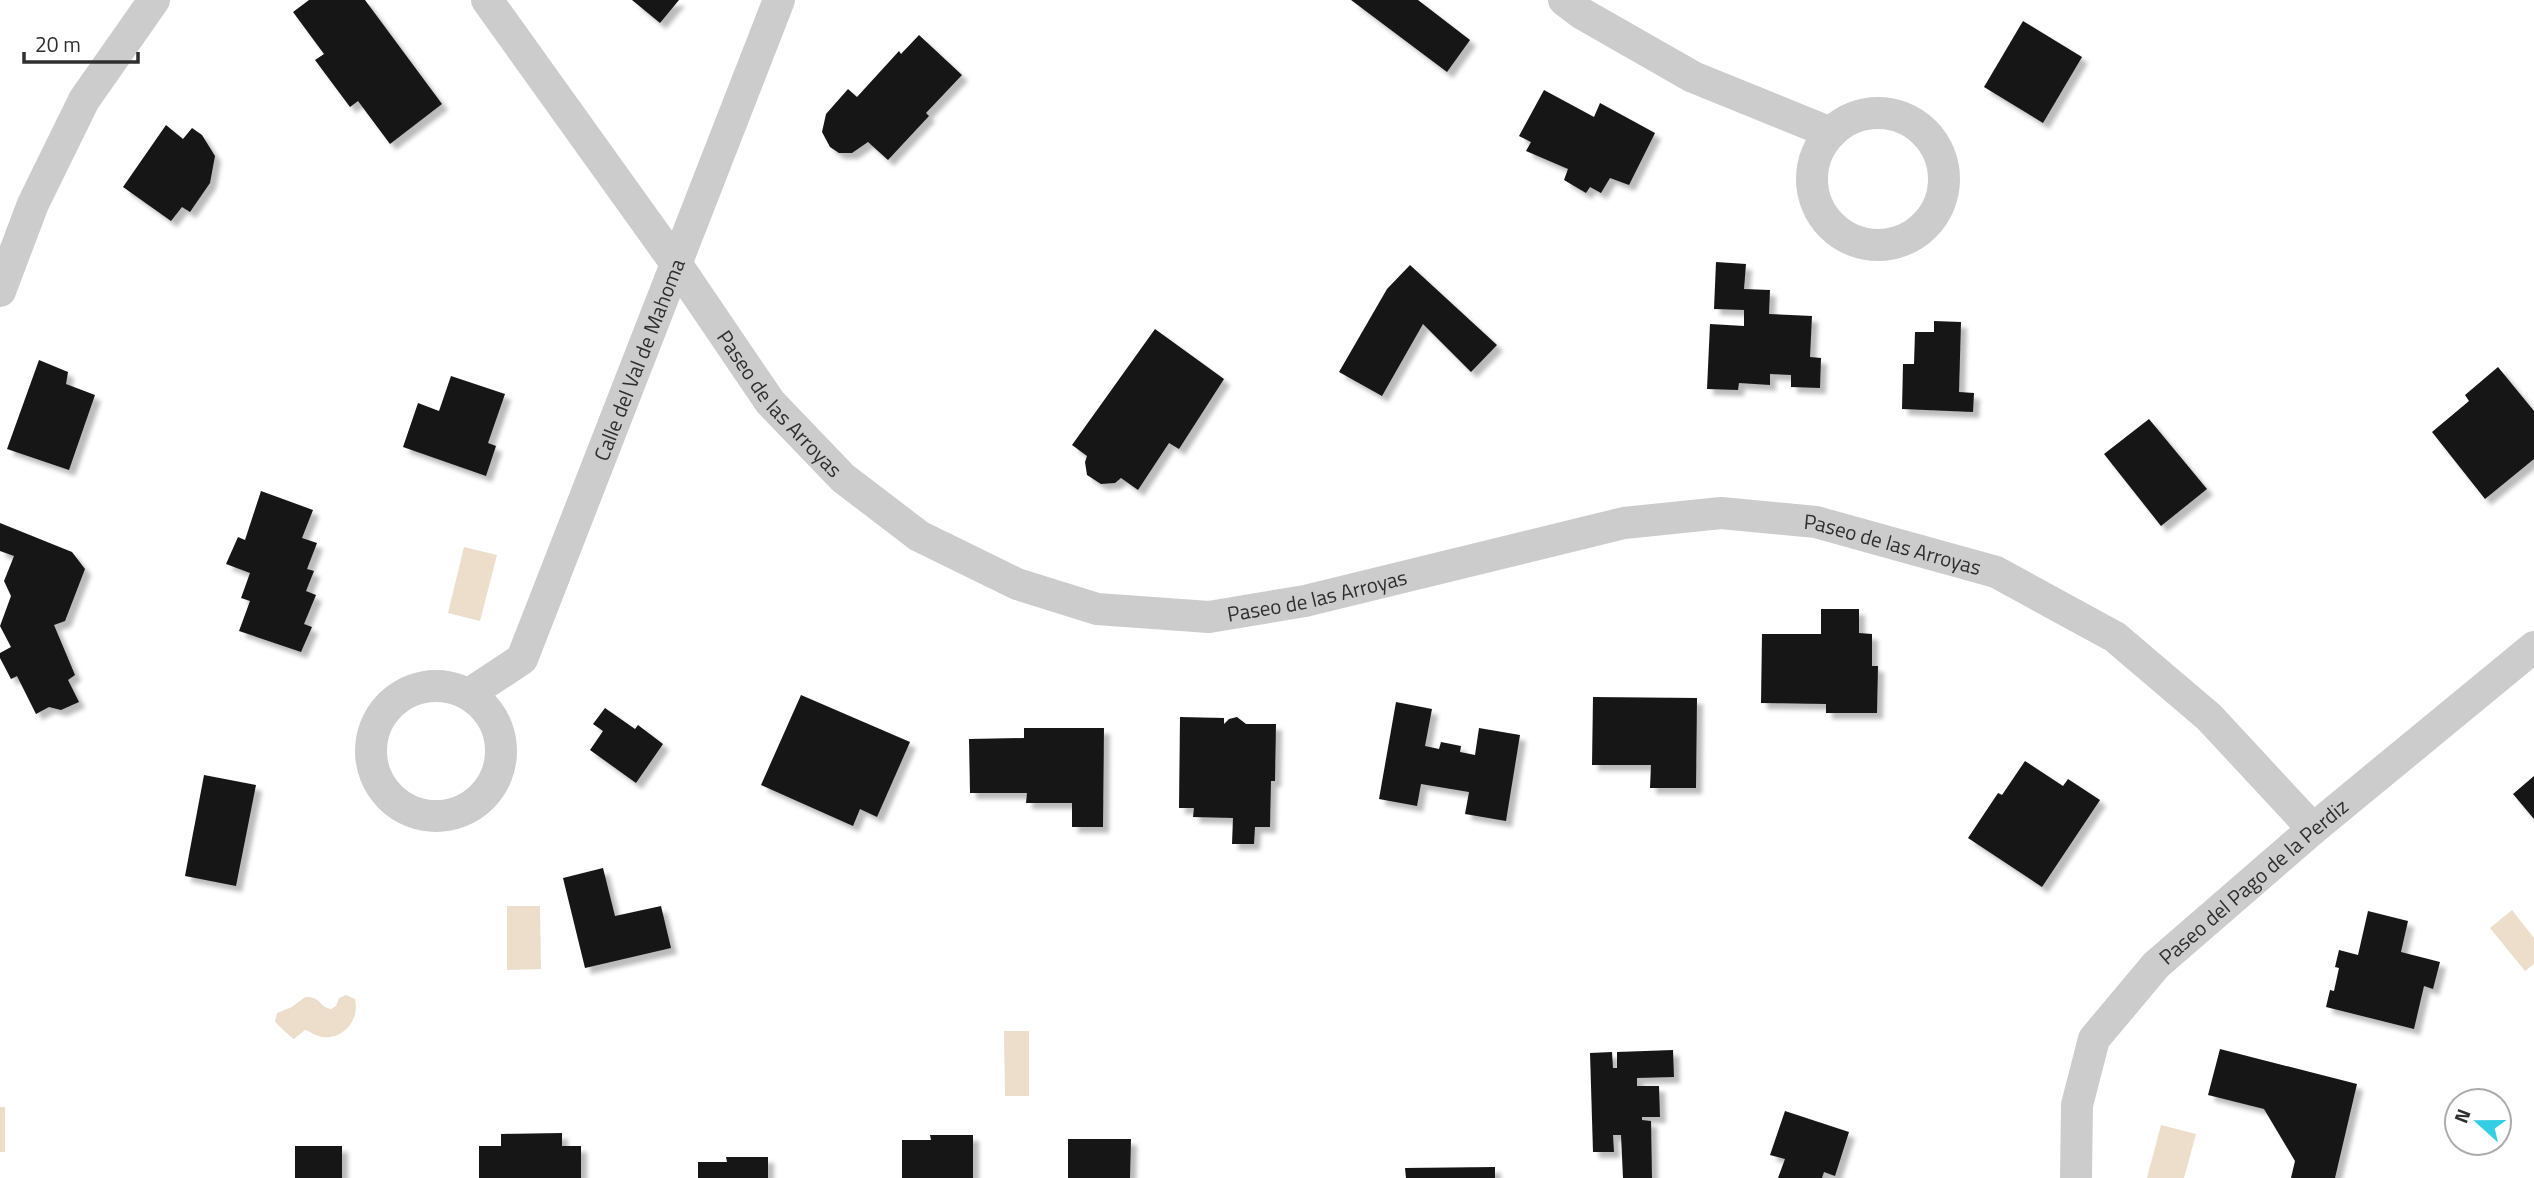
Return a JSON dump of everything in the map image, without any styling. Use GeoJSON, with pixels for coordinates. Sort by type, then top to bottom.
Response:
{"type":"FeatureCollection","features":[{"type":"Feature","properties":{"kind":"street"},"geometry":{"type":"LineString","coordinates":[[0,291],[33,204],[85,100],[154,0]]}},
{"type":"Feature","properties":{"kind":"street","name":"Paseo de las Arroyas"},"geometry":{"type":"LineString","coordinates":[[487,0],[677,265],[770,402],[843,478],[919,536],[1017,584],[1097,609],[1209,617],[1305,601],[1624,523],[1721,513],[1816,522],[1996,572],[2115,637],[2209,717],[2314,829]]}},
{"type":"Feature","properties":{"kind":"street","name":"Calle del Val de Mahoma"},"geometry":{"type":"LineString","coordinates":[[469,694],[522,659],[779,0]]}},
{"type":"Feature","properties":{"kind":"street"},"geometry":{"type":"LineString","coordinates":[[1564,0],[1581,13],[1693,77],[1831,132]]}},
{"type":"Feature","properties":{"kind":"street"},"geometry":{"type":"LineString","coordinates":[[1871,113],[1894,115],[1914,123],[1931,139],[1941,159],[1944,181],[1940,203],[1928,222],[1911,237],[1891,244],[1870,245],[1850,239],[1832,227],[1820,211],[1813,190],[1813,170],[1819,150],[1831,132],[1850,120],[1871,113]]}},
{"type":"Feature","properties":{"kind":"street","name":"Paseo del Pago de la Perdiz"},"geometry":{"type":"LineString","coordinates":[[2076,1178],[2077,1105],[2094,1039],[2156,965],[2314,829],[2534,648]]}},
{"type":"Feature","properties":{"kind":"street"},"geometry":{"type":"LineString","coordinates":[[429,685],[449,687],[469,694],[486,709],[498,729],[502,751],[498,774],[487,794],[469,809],[448,817],[425,817],[403,809],[387,796],[375,779],[370,759],[371,738],[379,719],[392,702],[409,691],[429,685]]}},
{"type":"Feature","properties":{"kind":"shaded area"},"geometry":{"type":"Polygon","coordinates":[[[464,547],[497,555],[480,621],[448,613],[464,547]]]}},
{"type":"Feature","properties":{"kind":"shaded area"},"geometry":{"type":"Polygon","coordinates":[[[507,906],[540,906],[541,969],[507,970],[507,906]]]}},
{"type":"Feature","properties":{"kind":"shaded area"},"geometry":{"type":"Polygon","coordinates":[[[2512,910],[2534,938],[2534,964],[2525,971],[2490,928],[2512,910]]]}},
{"type":"Feature","properties":{"kind":"shaded area"},"geometry":{"type":"Polygon","coordinates":[[[346,995],[355,999],[355,1014],[349,1027],[337,1035],[322,1037],[305,1030],[294,1039],[275,1021],[277,1013],[292,1007],[305,997],[314,998],[331,1009],[336,1006],[339,998],[346,995]]]}},
{"type":"Feature","properties":{"kind":"shaded area"},"geometry":{"type":"Polygon","coordinates":[[[1004,1031],[1029,1031],[1029,1096],[1005,1096],[1004,1031]]]}},
{"type":"Feature","properties":{"kind":"shaded area"},"geometry":{"type":"Polygon","coordinates":[[[0,1107],[5,1107],[5,1152],[0,1152],[0,1107]]]}},
{"type":"Feature","properties":{"kind":"shaded area"},"geometry":{"type":"Polygon","coordinates":[[[2161,1125],[2196,1134],[2184,1178],[2147,1178],[2161,1125]]]}},
{"type":"Feature","properties":{"kind":"building"},"geometry":{"type":"Polygon","coordinates":[[[309,0],[365,0],[442,104],[390,144],[358,101],[350,107],[315,60],[324,54],[293,12],[309,0]]]}},
{"type":"Feature","properties":{"kind":"building"},"geometry":{"type":"Polygon","coordinates":[[[632,0],[679,0],[660,23],[632,0]]]}},
{"type":"Feature","properties":{"kind":"building"},"geometry":{"type":"Polygon","coordinates":[[[1351,0],[1418,0],[1470,40],[1447,72],[1351,0]]]}},
{"type":"Feature","properties":{"kind":"building"},"geometry":{"type":"Polygon","coordinates":[[[2023,21],[2082,57],[2043,123],[1984,87],[2023,21]]]}},
{"type":"Feature","properties":{"kind":"building"},"geometry":{"type":"Polygon","coordinates":[[[919,35],[962,75],[926,113],[929,116],[888,160],[868,142],[852,153],[839,153],[830,147],[822,132],[826,114],[848,89],[857,97],[899,51],[901,54],[919,35]]]}},
{"type":"Feature","properties":{"kind":"building"},"geometry":{"type":"Polygon","coordinates":[[[1544,90],[1594,117],[1600,103],[1655,133],[1629,185],[1610,178],[1601,193],[1590,187],[1586,193],[1564,180],[1568,169],[1526,151],[1531,142],[1519,136],[1544,90]]]}},
{"type":"Feature","properties":{"kind":"building"},"geometry":{"type":"Polygon","coordinates":[[[166,125],[183,139],[192,128],[202,135],[215,156],[210,183],[190,212],[182,207],[171,221],[123,187],[166,125]]]}},
{"type":"Feature","properties":{"kind":"building"},"geometry":{"type":"Polygon","coordinates":[[[1716,262],[1746,264],[1744,289],[1770,290],[1769,314],[1812,316],[1810,357],[1821,358],[1820,388],[1791,387],[1791,375],[1770,374],[1770,385],[1739,383],[1738,390],[1707,389],[1710,324],[1744,326],[1744,310],[1714,309],[1716,262]]]}},
{"type":"Feature","properties":{"kind":"building"},"geometry":{"type":"Polygon","coordinates":[[[1410,265],[1497,345],[1471,372],[1423,324],[1382,396],[1339,372],[1387,289],[1410,265]]]}},
{"type":"Feature","properties":{"kind":"building"},"geometry":{"type":"Polygon","coordinates":[[[1934,321],[1961,322],[1959,392],[1974,393],[1973,412],[1902,409],[1903,364],[1914,364],[1915,332],[1934,332],[1934,321]]]}},
{"type":"Feature","properties":{"kind":"building"},"geometry":{"type":"Polygon","coordinates":[[[1155,329],[1224,379],[1179,449],[1169,443],[1138,490],[1121,478],[1115,483],[1101,484],[1087,475],[1087,456],[1072,445],[1155,329]]]}},
{"type":"Feature","properties":{"kind":"building"},"geometry":{"type":"Polygon","coordinates":[[[39,360],[68,372],[66,384],[95,395],[69,470],[7,449],[39,360]]]}},
{"type":"Feature","properties":{"kind":"building"},"geometry":{"type":"Polygon","coordinates":[[[2498,367],[2534,411],[2534,459],[2485,499],[2432,432],[2469,401],[2465,395],[2498,367]]]}},
{"type":"Feature","properties":{"kind":"building"},"geometry":{"type":"Polygon","coordinates":[[[451,376],[505,394],[488,443],[496,446],[486,476],[403,447],[418,403],[439,411],[451,376]]]}},
{"type":"Feature","properties":{"kind":"building"},"geometry":{"type":"Polygon","coordinates":[[[2149,419],[2207,489],[2161,526],[2104,454],[2149,419]]]}},
{"type":"Feature","properties":{"kind":"building"},"geometry":{"type":"Polygon","coordinates":[[[261,491],[313,510],[302,538],[317,543],[307,569],[314,571],[306,591],[316,595],[304,624],[312,627],[301,652],[239,631],[250,601],[241,598],[250,573],[226,564],[238,537],[245,540],[261,491]]]}},
{"type":"Feature","properties":{"kind":"building"},"geometry":{"type":"Polygon","coordinates":[[[0,523],[72,552],[85,569],[65,621],[54,625],[75,675],[68,680],[79,702],[61,710],[49,707],[36,714],[17,676],[11,679],[0,658],[0,653],[11,647],[0,626],[11,596],[4,581],[14,556],[0,551],[0,523]]]}},
{"type":"Feature","properties":{"kind":"building"},"geometry":{"type":"Polygon","coordinates":[[[1821,609],[1859,609],[1859,633],[1872,634],[1872,666],[1878,666],[1877,713],[1826,713],[1826,704],[1761,703],[1762,634],[1821,634],[1821,609]]]}},
{"type":"Feature","properties":{"kind":"building"},"geometry":{"type":"Polygon","coordinates":[[[801,695],[910,742],[877,817],[860,809],[853,826],[761,785],[801,695]]]}},
{"type":"Feature","properties":{"kind":"building"},"geometry":{"type":"Polygon","coordinates":[[[1593,697],[1697,698],[1696,788],[1650,788],[1651,765],[1592,765],[1593,697]]]}},
{"type":"Feature","properties":{"kind":"building"},"geometry":{"type":"Polygon","coordinates":[[[1396,702],[1432,709],[1425,746],[1439,749],[1441,742],[1461,746],[1460,752],[1475,755],[1479,728],[1520,735],[1506,821],[1465,814],[1469,792],[1421,784],[1417,806],[1379,799],[1396,702]]]}},
{"type":"Feature","properties":{"kind":"building"},"geometry":{"type":"Polygon","coordinates":[[[605,708],[635,729],[638,725],[663,744],[636,783],[590,750],[603,731],[593,724],[605,708]]]}},
{"type":"Feature","properties":{"kind":"building"},"geometry":{"type":"Polygon","coordinates":[[[1180,717],[1224,718],[1224,724],[1237,717],[1246,724],[1276,724],[1275,781],[1271,781],[1270,827],[1255,827],[1254,844],[1232,844],[1233,818],[1193,817],[1194,808],[1179,808],[1180,717]]]}},
{"type":"Feature","properties":{"kind":"building"},"geometry":{"type":"Polygon","coordinates":[[[1024,728],[1104,728],[1103,827],[1072,827],[1072,803],[1026,803],[1027,793],[970,793],[969,739],[1024,738],[1024,728]]]}},
{"type":"Feature","properties":{"kind":"building"},"geometry":{"type":"Polygon","coordinates":[[[2025,761],[2063,786],[2068,779],[2100,800],[2042,887],[1968,838],[1998,793],[2002,795],[2025,761]]]}},
{"type":"Feature","properties":{"kind":"building"},"geometry":{"type":"Polygon","coordinates":[[[204,775],[256,785],[236,886],[185,876],[204,775]]]}},
{"type":"Feature","properties":{"kind":"building"},"geometry":{"type":"Polygon","coordinates":[[[2534,776],[2534,819],[2513,794],[2534,776]]]}},
{"type":"Feature","properties":{"kind":"building"},"geometry":{"type":"Polygon","coordinates":[[[603,868],[615,916],[661,906],[671,948],[585,968],[563,878],[603,868]]]}},
{"type":"Feature","properties":{"kind":"building"},"geometry":{"type":"Polygon","coordinates":[[[2368,911],[2408,921],[2401,952],[2440,962],[2433,989],[2424,986],[2414,1029],[2326,1007],[2330,990],[2334,991],[2339,968],[2335,967],[2339,950],[2358,955],[2368,911]]]}},
{"type":"Feature","properties":{"kind":"building"},"geometry":{"type":"Polygon","coordinates":[[[2220,1049],[2357,1084],[2335,1178],[2291,1178],[2295,1161],[2264,1109],[2208,1095],[2220,1049]]]}},
{"type":"Feature","properties":{"kind":"building"},"geometry":{"type":"Polygon","coordinates":[[[1673,1050],[1674,1077],[1637,1078],[1637,1086],[1659,1086],[1660,1117],[1642,1117],[1642,1120],[1651,1121],[1652,1178],[1623,1178],[1621,1135],[1613,1135],[1614,1152],[1593,1152],[1590,1053],[1612,1052],[1613,1068],[1617,1068],[1617,1052],[1673,1050]]]}},
{"type":"Feature","properties":{"kind":"building"},"geometry":{"type":"Polygon","coordinates":[[[1785,1111],[1849,1132],[1835,1176],[1824,1172],[1822,1178],[1778,1178],[1785,1159],[1770,1155],[1785,1111]]]}},
{"type":"Feature","properties":{"kind":"building"},"geometry":{"type":"Polygon","coordinates":[[[562,1133],[562,1146],[581,1146],[581,1178],[479,1178],[479,1146],[501,1146],[501,1134],[562,1133]]]}},
{"type":"Feature","properties":{"kind":"building"},"geometry":{"type":"Polygon","coordinates":[[[930,1135],[973,1135],[973,1178],[902,1178],[902,1140],[931,1140],[930,1135]]]}},
{"type":"Feature","properties":{"kind":"building"},"geometry":{"type":"Polygon","coordinates":[[[1068,1139],[1131,1139],[1130,1178],[1068,1178],[1068,1139]]]}},
{"type":"Feature","properties":{"kind":"building"},"geometry":{"type":"Polygon","coordinates":[[[295,1146],[342,1146],[342,1178],[295,1178],[295,1146]]]}},
{"type":"Feature","properties":{"kind":"building"},"geometry":{"type":"Polygon","coordinates":[[[726,1157],[768,1157],[768,1178],[698,1178],[698,1162],[727,1162],[726,1157]]]}},
{"type":"Feature","properties":{"kind":"building"},"geometry":{"type":"Polygon","coordinates":[[[1495,1167],[1495,1178],[1406,1178],[1405,1168],[1495,1167]]]}}]}
